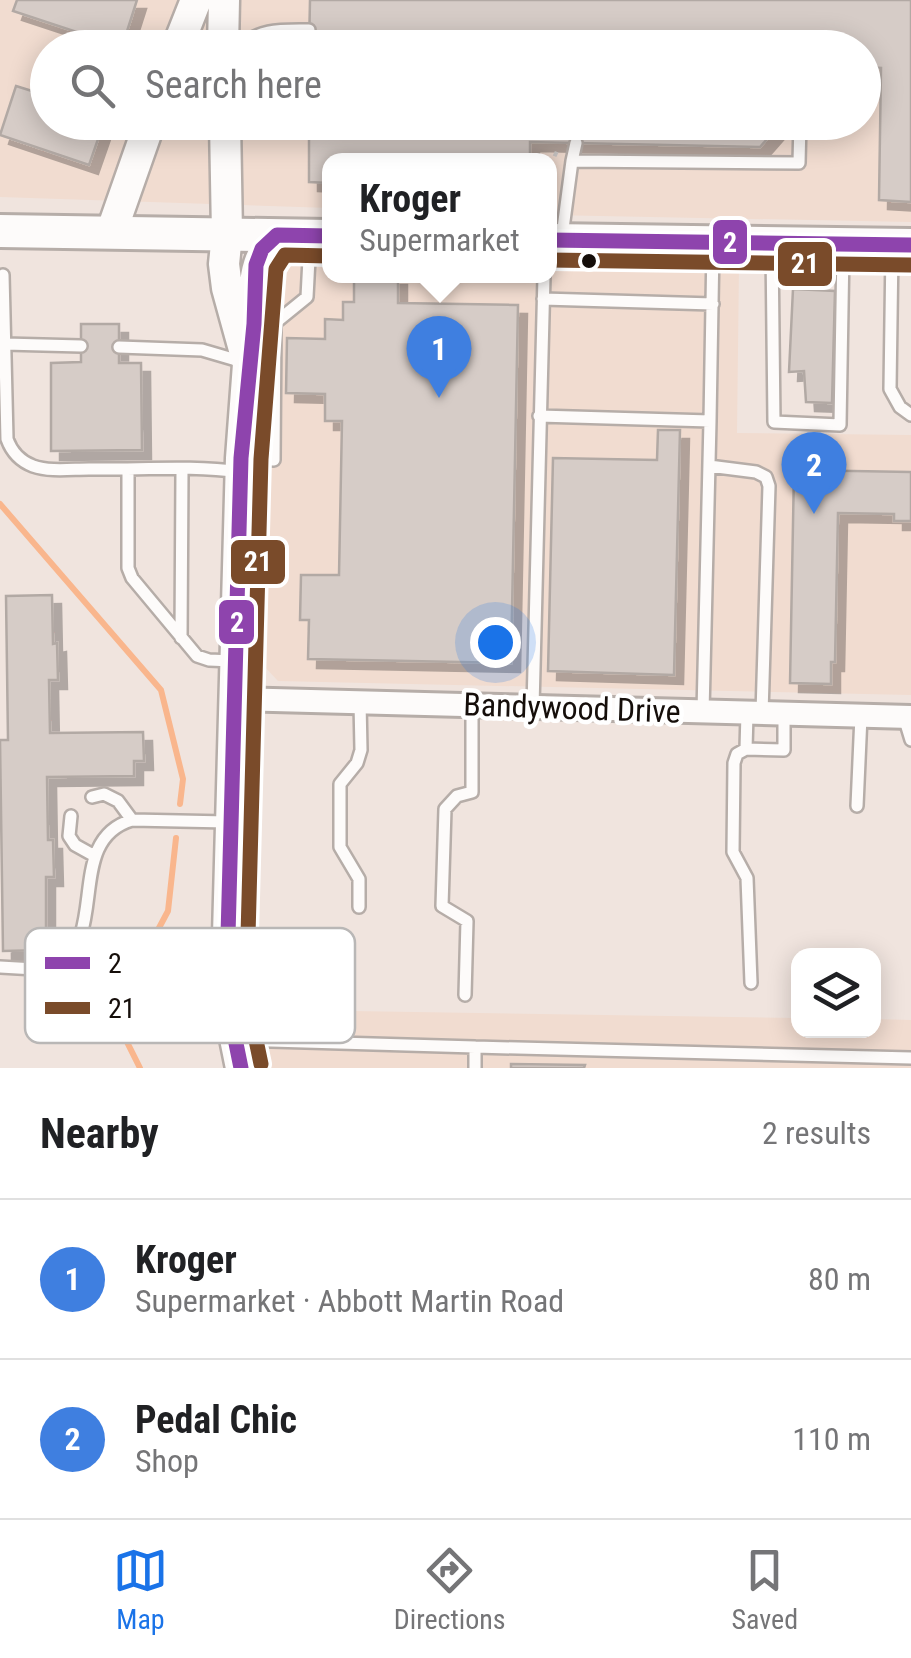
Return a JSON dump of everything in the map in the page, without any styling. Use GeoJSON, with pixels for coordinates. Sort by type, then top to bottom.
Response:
{"type":"FeatureCollection","features":[{"type":"Feature","properties":{"kind":"main road"},"geometry":{"type":"LineString","coordinates":[[0,230],[319,236]]}},
{"type":"Feature","properties":{"kind":"main road"},"geometry":{"type":"LineString","coordinates":[[557,240],[901,245]]}},
{"type":"Feature","properties":{"kind":"street"},"geometry":{"type":"LineString","coordinates":[[184,30],[196,0]]}},
{"type":"Feature","properties":{"kind":"street"},"geometry":{"type":"LineString","coordinates":[[223,30],[224,0]]}},
{"type":"Feature","properties":{"kind":"street"},"geometry":{"type":"LineString","coordinates":[[110,232],[143,140]]}},
{"type":"Feature","properties":{"kind":"street"},"geometry":{"type":"LineString","coordinates":[[225,140],[227,288],[248,364]]}},
{"type":"Feature","properties":{"kind":"street"},"geometry":{"type":"LineString","coordinates":[[228,928],[241,465],[256,264],[262,249],[276,235]]}},
{"type":"Feature","properties":{"kind":"street","name":"Bandywood Drive"},"geometry":{"type":"LineString","coordinates":[[234,699],[861,716],[909,725]]}},
{"type":"Feature","properties":{"kind":"lane"},"geometry":{"type":"LineString","coordinates":[[268,30],[309,30]]}},
{"type":"Feature","properties":{"kind":"lane"},"geometry":{"type":"LineString","coordinates":[[572,160],[799,163],[800,140]]}},
{"type":"Feature","properties":{"kind":"lane"},"geometry":{"type":"LineString","coordinates":[[557,231],[576,143]]}},
{"type":"Feature","properties":{"kind":"lane"},"geometry":{"type":"LineString","coordinates":[[3,275],[7,440],[11,452],[31,466],[45,469],[182,471],[241,465],[274,460],[275,323],[307,296],[319,236]]}},
{"type":"Feature","properties":{"kind":"lane"},"geometry":{"type":"LineString","coordinates":[[703,712],[713,242]]}},
{"type":"Feature","properties":{"kind":"lane"},"geometry":{"type":"LineString","coordinates":[[772,243],[774,422],[840,425],[843,244]]}},
{"type":"Feature","properties":{"kind":"lane"},"geometry":{"type":"LineString","coordinates":[[901,245],[889,348],[890,389],[900,407],[911,415]]}},
{"type":"Feature","properties":{"kind":"lane"},"geometry":{"type":"LineString","coordinates":[[532,707],[544,283]]}},
{"type":"Feature","properties":{"kind":"lane"},"geometry":{"type":"LineString","coordinates":[[543,299],[712,304]]}},
{"type":"Feature","properties":{"kind":"lane"},"geometry":{"type":"LineString","coordinates":[[5,344],[81,346]]}},
{"type":"Feature","properties":{"kind":"lane"},"geometry":{"type":"LineString","coordinates":[[119,347],[202,350],[248,364]]}},
{"type":"Feature","properties":{"kind":"lane"},"geometry":{"type":"LineString","coordinates":[[540,416],[710,421]]}},
{"type":"Feature","properties":{"kind":"lane"},"geometry":{"type":"LineString","coordinates":[[709,466],[756,472],[766,477],[770,486],[764,713],[746,749]]}},
{"type":"Feature","properties":{"kind":"lane"},"geometry":{"type":"LineString","coordinates":[[128,470],[129,572],[181,638],[203,658],[235,661]]}},
{"type":"Feature","properties":{"kind":"lane"},"geometry":{"type":"LineString","coordinates":[[181,638],[182,471]]}},
{"type":"Feature","properties":{"kind":"lane"},"geometry":{"type":"LineString","coordinates":[[358,908],[360,879],[340,847],[340,784],[357,763],[361,750],[360,702]]}},
{"type":"Feature","properties":{"kind":"lane"},"geometry":{"type":"LineString","coordinates":[[465,995],[467,922],[442,906],[445,810],[456,796],[472,792],[472,706]]}},
{"type":"Feature","properties":{"kind":"lane"},"geometry":{"type":"LineString","coordinates":[[751,982],[747,878],[732,852],[734,763],[737,754],[746,749],[784,750],[764,713]]}},
{"type":"Feature","properties":{"kind":"lane"},"geometry":{"type":"LineString","coordinates":[[857,806],[861,716]]}},
{"type":"Feature","properties":{"kind":"lane"},"geometry":{"type":"LineString","coordinates":[[92,797],[104,794],[118,801],[132,820]]}},
{"type":"Feature","properties":{"kind":"lane"},"geometry":{"type":"LineString","coordinates":[[71,816],[68,836],[94,855]]}},
{"type":"Feature","properties":{"kind":"lane"},"geometry":{"type":"LineString","coordinates":[[83,928],[94,855],[121,823],[231,822]]}},
{"type":"Feature","properties":{"kind":"lane"},"geometry":{"type":"LineString","coordinates":[[0,967],[25,968]]}},
{"type":"Feature","properties":{"kind":"lane"},"geometry":{"type":"LineString","coordinates":[[238,1054],[475,1047],[911,1058]]}},
{"type":"Feature","properties":{"kind":"lane"},"geometry":{"type":"LineString","coordinates":[[475,1047],[475,1068]]}},
{"type":"Feature","properties":{"kind":"path"},"geometry":{"type":"LineString","coordinates":[[556,153],[560,146]]}},
{"type":"Feature","properties":{"kind":"shaded area"},"geometry":{"type":"Polygon","coordinates":[[[0,0],[911,0],[911,222],[557,215],[557,153],[322,153],[322,208],[0,197],[0,0]]]}},
{"type":"Feature","properties":{"kind":"shaded area"},"geometry":{"type":"Polygon","coordinates":[[[284,262],[322,262],[322,283],[557,283],[557,264],[739,265],[737,433],[911,435],[911,695],[278,681],[263,665],[268,293],[284,262]]]}},
{"type":"Feature","properties":{"kind":"shaded area"},"geometry":{"type":"Polygon","coordinates":[[[355,1011],[791,1018],[791,1038],[881,1038],[881,1019],[911,1020],[911,1068],[241,1068],[236,1043],[355,1043],[355,1011]]]}},
{"type":"Feature","properties":{"kind":"building"},"geometry":{"type":"Polygon","coordinates":[[[17,0],[137,0],[127,30],[71,30],[13,11],[17,0]]]}},
{"type":"Feature","properties":{"kind":"building"},"geometry":{"type":"Polygon","coordinates":[[[310,0],[911,0],[911,202],[879,200],[881,30],[309,30],[310,0]]]}},
{"type":"Feature","properties":{"kind":"building"},"geometry":{"type":"Polygon","coordinates":[[[16,86],[30,90],[30,140],[98,140],[89,165],[0,135],[16,86]]]}},
{"type":"Feature","properties":{"kind":"building"},"geometry":{"type":"Polygon","coordinates":[[[309,140],[766,140],[760,147],[530,142],[530,153],[322,153],[322,183],[309,182],[309,140]]]}},
{"type":"Feature","properties":{"kind":"building"},"geometry":{"type":"Polygon","coordinates":[[[354,283],[398,283],[398,303],[518,305],[511,663],[308,659],[309,620],[300,620],[301,575],[339,575],[342,421],[325,421],[325,394],[286,393],[287,338],[325,339],[325,319],[343,320],[343,302],[354,302],[354,283]]]}},
{"type":"Feature","properties":{"kind":"building"},"geometry":{"type":"Polygon","coordinates":[[[793,289],[835,291],[832,403],[806,402],[804,371],[789,372],[793,289]]]}},
{"type":"Feature","properties":{"kind":"building"},"geometry":{"type":"Polygon","coordinates":[[[81,324],[119,324],[119,363],[141,363],[142,450],[51,451],[51,363],[81,362],[81,324]]]}},
{"type":"Feature","properties":{"kind":"building"},"geometry":{"type":"Polygon","coordinates":[[[658,430],[680,430],[674,675],[548,671],[553,458],[657,460],[658,430]]]}},
{"type":"Feature","properties":{"kind":"building"},"geometry":{"type":"Polygon","coordinates":[[[794,470],[911,472],[911,521],[894,521],[894,514],[838,513],[835,662],[831,662],[831,684],[790,683],[794,470]]]}},
{"type":"Feature","properties":{"kind":"building"},"geometry":{"type":"Polygon","coordinates":[[[52,595],[58,680],[49,680],[50,733],[143,732],[144,761],[134,761],[134,776],[47,777],[48,840],[53,840],[54,877],[46,877],[46,928],[25,928],[25,950],[3,951],[0,740],[8,740],[6,596],[52,595]]]}},
{"type":"Feature","properties":{"kind":"building"},"geometry":{"type":"Polygon","coordinates":[[[511,1064],[585,1065],[511,1068],[511,1064]]]}},
{"type":"Feature","properties":{"kind":"waterway"},"geometry":{"type":"LineString","coordinates":[[0,504],[161,690],[183,779],[180,804]]}},
{"type":"Feature","properties":{"kind":"waterway"},"geometry":{"type":"LineString","coordinates":[[159,928],[168,911],[176,838]]}},
{"type":"Feature","properties":{"kind":"waterway"},"geometry":{"type":"LineString","coordinates":[[128,1043],[140,1068]]}},
{"type":"Feature","properties":{"kind":"transit line","name":"2"},"geometry":{"type":"LineString","coordinates":[[228,928],[241,458],[256,265],[262,249],[277,235],[322,236]]}},
{"type":"Feature","properties":{"kind":"transit line","name":"2"},"geometry":{"type":"LineString","coordinates":[[557,240],[911,245]]}},
{"type":"Feature","properties":{"kind":"transit line","name":"21"},"geometry":{"type":"LineString","coordinates":[[248,928],[261,459],[276,269],[285,255],[322,256]]}},
{"type":"Feature","properties":{"kind":"transit line","name":"21"},"geometry":{"type":"LineString","coordinates":[[557,260],[911,265]]}},
{"type":"Feature","properties":{"kind":"transit line","name":"2"},"geometry":{"type":"LineString","coordinates":[[236,1043],[241,1068]]}},
{"type":"Feature","properties":{"kind":"transit line","name":"21"},"geometry":{"type":"LineString","coordinates":[[257,1043],[261,1064]]}},
{"type":"Feature","properties":{"kind":"place","name":"Kroger"},"geometry":{"type":"Point","coordinates":[439,398]}},
{"type":"Feature","properties":{"kind":"place","name":"Pedal Chic"},"geometry":{"type":"Point","coordinates":[814,514]}}]}
